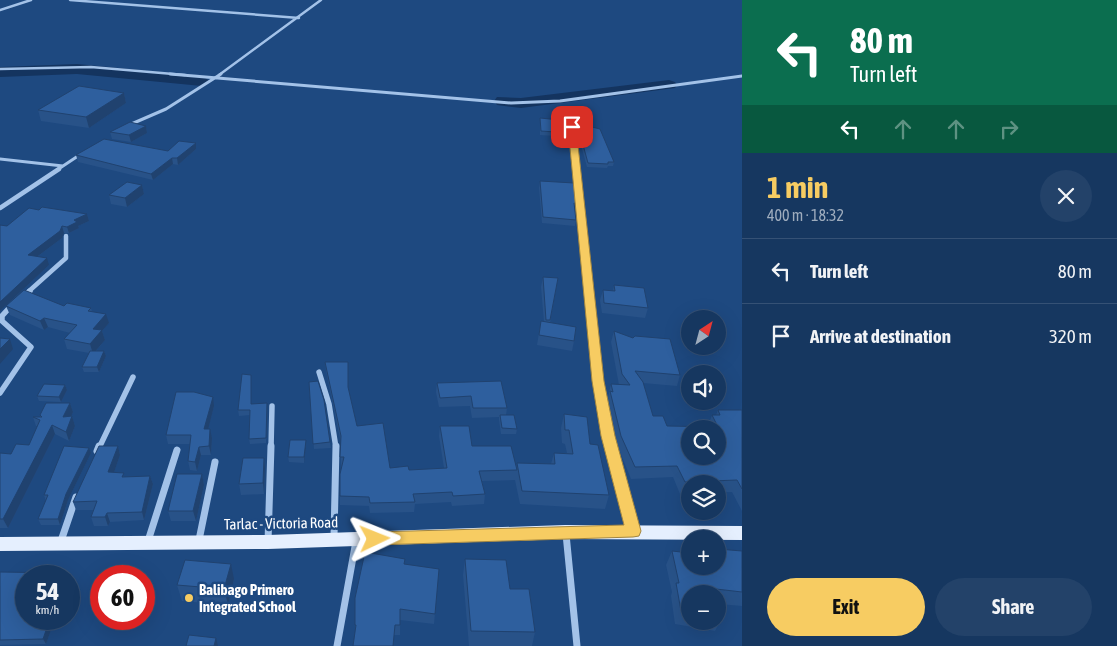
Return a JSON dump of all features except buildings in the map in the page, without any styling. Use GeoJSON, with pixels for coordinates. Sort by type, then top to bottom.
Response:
{"type":"FeatureCollection","features":[{"type":"Feature","properties":{"kind":"main road","name":"Tarlac - Victoria Road"},"geometry":{"type":"LineString","coordinates":[[0,544],[268,542],[565,532],[742,533]]}},
{"type":"Feature","properties":{"kind":"street"},"geometry":{"type":"LineString","coordinates":[[0,10],[31,0]]}},
{"type":"Feature","properties":{"kind":"street"},"geometry":{"type":"LineString","coordinates":[[70,0],[300,18]]}},
{"type":"Feature","properties":{"kind":"street"},"geometry":{"type":"LineString","coordinates":[[125,127],[166,109],[215,78],[300,18],[320,0]]}},
{"type":"Feature","properties":{"kind":"street"},"geometry":{"type":"LineString","coordinates":[[0,68],[91,67],[511,103],[560,101],[742,76]]}},
{"type":"Feature","properties":{"kind":"street"},"geometry":{"type":"LineString","coordinates":[[572,127],[598,381],[608,436],[633,531]]}},
{"type":"Feature","properties":{"kind":"street"},"geometry":{"type":"LineString","coordinates":[[0,208],[88,149]]}},
{"type":"Feature","properties":{"kind":"street"},"geometry":{"type":"LineString","coordinates":[[0,159],[64,166]]}},
{"type":"Feature","properties":{"kind":"street"},"geometry":{"type":"LineString","coordinates":[[22,297],[66,258],[66,236]]}},
{"type":"Feature","properties":{"kind":"street"},"geometry":{"type":"LineString","coordinates":[[0,393],[31,347],[2,321],[2,316],[15,303]]}},
{"type":"Feature","properties":{"kind":"street"},"geometry":{"type":"LineString","coordinates":[[319,372],[327,387],[336,462],[332,485],[335,540]]}},
{"type":"Feature","properties":{"kind":"street"},"geometry":{"type":"LineString","coordinates":[[93,460],[133,377]]}},
{"type":"Feature","properties":{"kind":"street"},"geometry":{"type":"LineString","coordinates":[[268,542],[272,406]]}},
{"type":"Feature","properties":{"kind":"street"},"geometry":{"type":"LineString","coordinates":[[147,544],[177,450]]}},
{"type":"Feature","properties":{"kind":"street"},"geometry":{"type":"LineString","coordinates":[[198,543],[215,462]]}},
{"type":"Feature","properties":{"kind":"street"},"geometry":{"type":"LineString","coordinates":[[60,544],[77,493]]}},
{"type":"Feature","properties":{"kind":"street"},"geometry":{"type":"LineString","coordinates":[[565,532],[576,646]]}},
{"type":"Feature","properties":{"kind":"street"},"geometry":{"type":"LineString","coordinates":[[337,646],[356,540]]}},
{"type":"Feature","properties":{"kind":"waterway"},"geometry":{"type":"LineString","coordinates":[[0,72],[77,69],[202,81]]}},
{"type":"Feature","properties":{"kind":"waterway"},"geometry":{"type":"LineString","coordinates":[[503,101],[521,103],[669,85]]}},
{"type":"Feature","properties":{"kind":"place","name":"Balibago Primero Integrated School"},"geometry":{"type":"Point","coordinates":[189,598]}},
{"type":"Feature","properties":{"kind":"route"},"geometry":{"type":"LineString","coordinates":[[375,539],[633,531],[608,436],[598,381],[572,127]]}}]}
